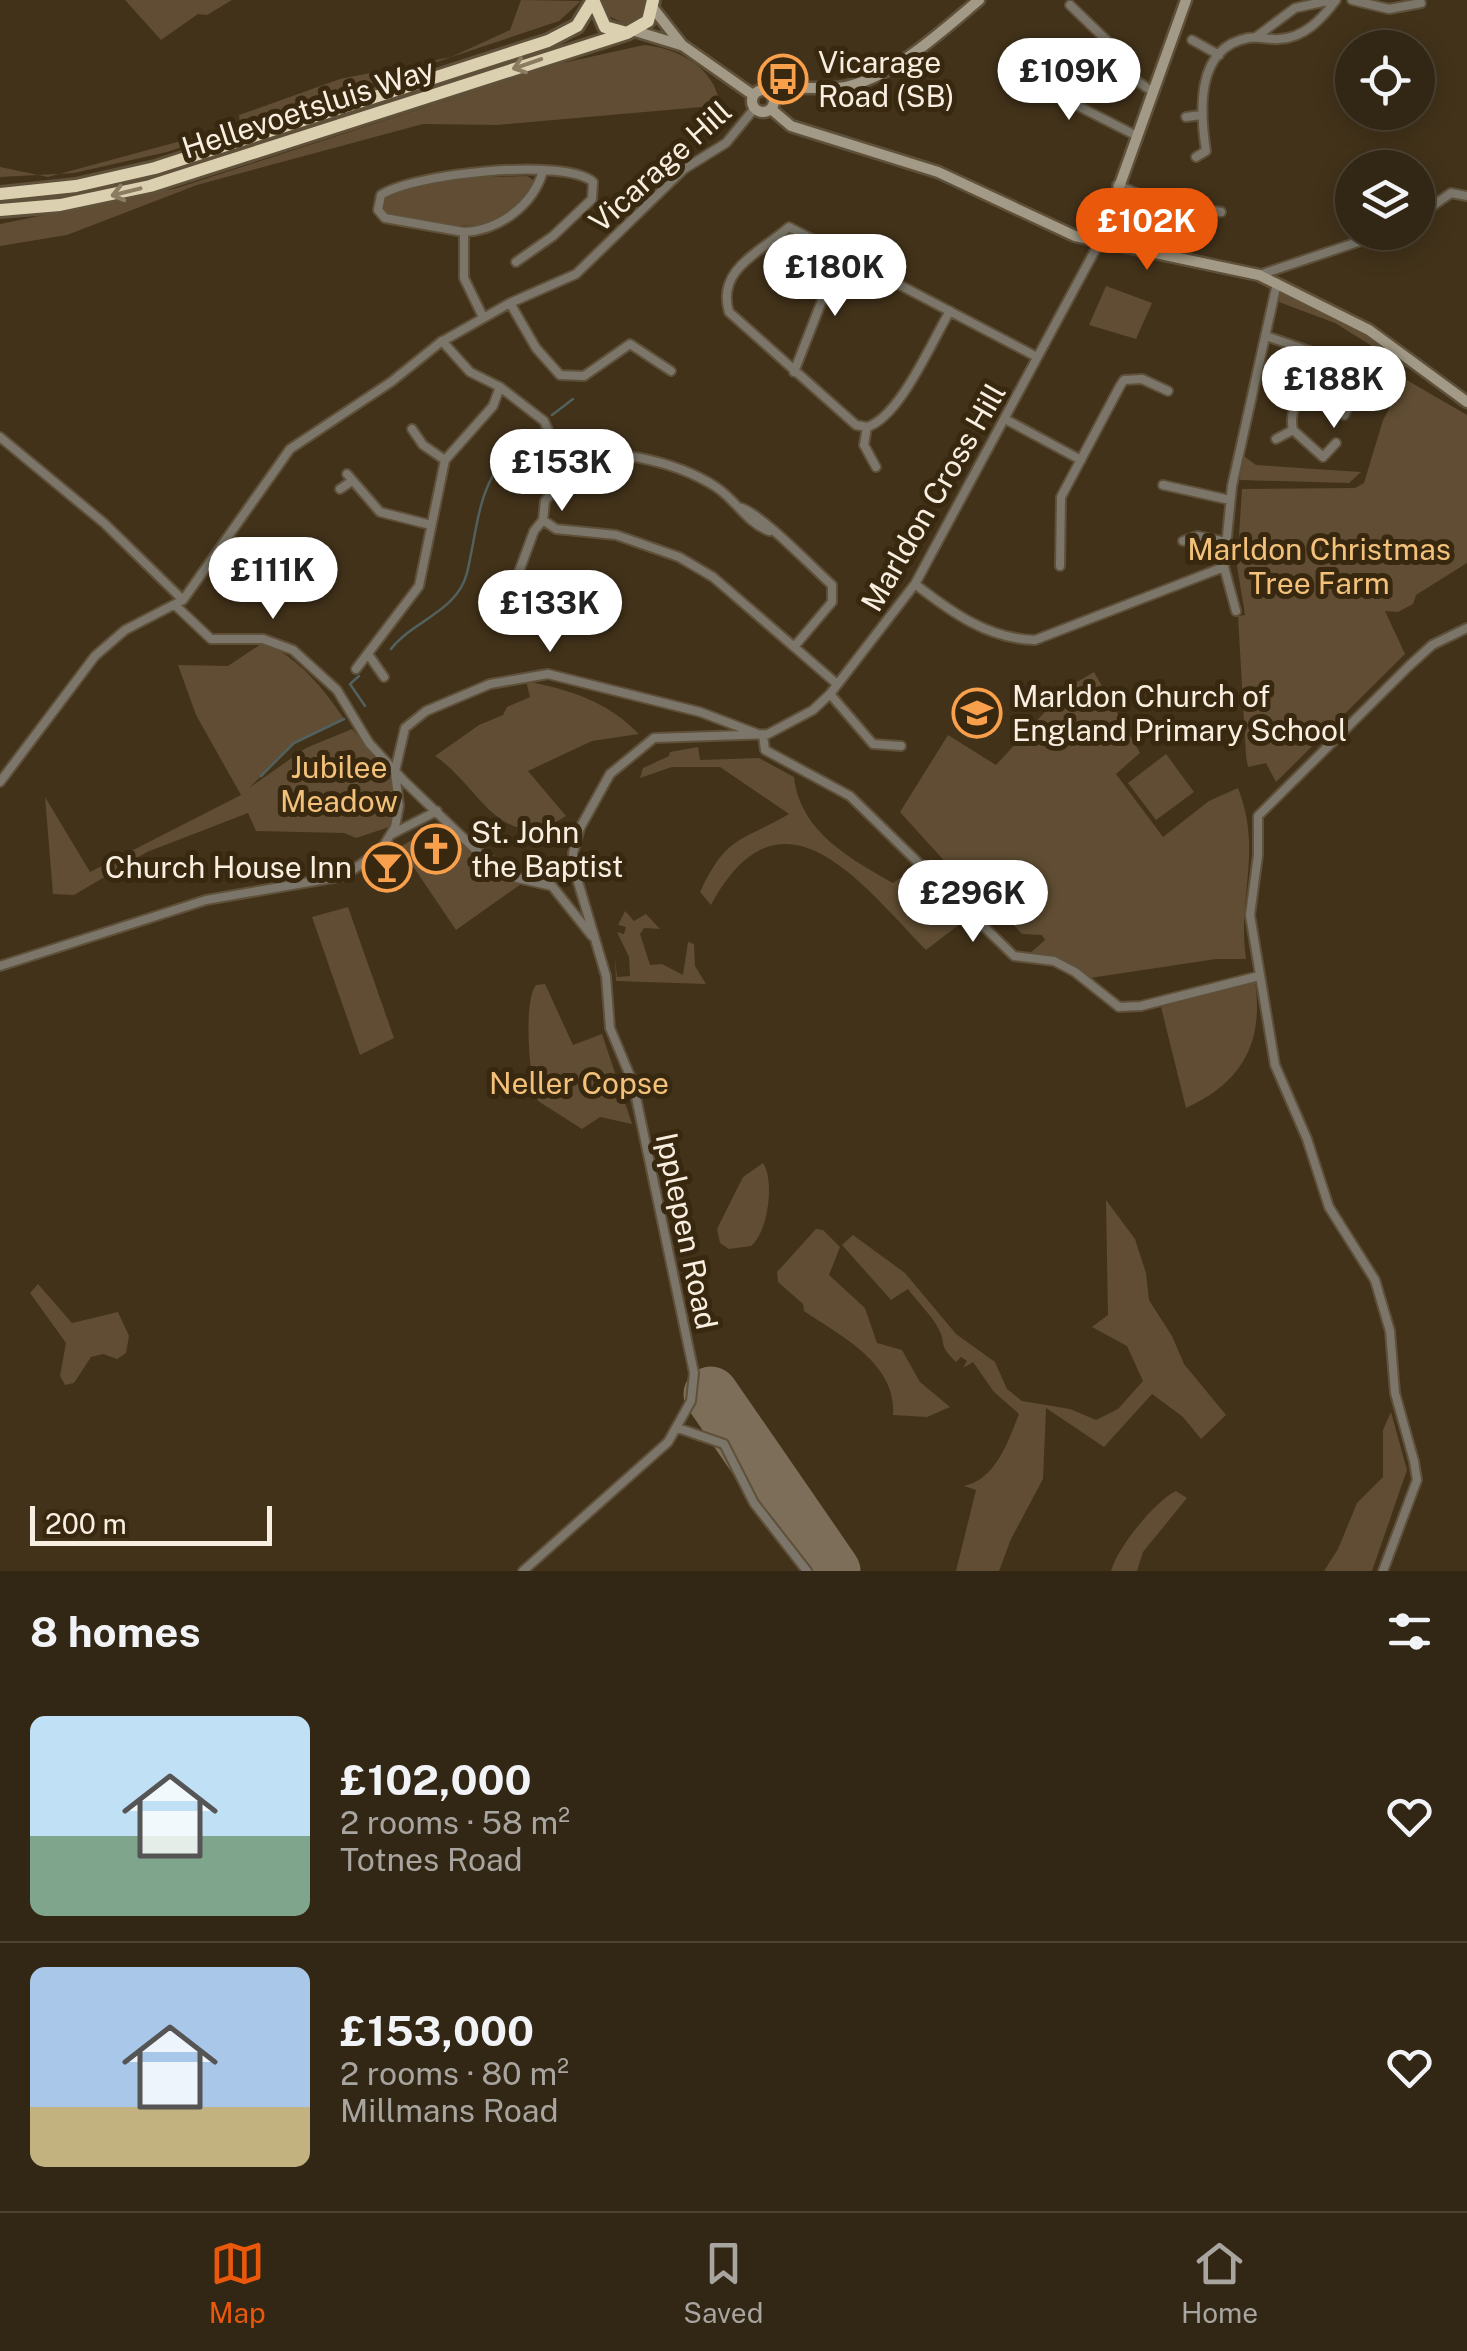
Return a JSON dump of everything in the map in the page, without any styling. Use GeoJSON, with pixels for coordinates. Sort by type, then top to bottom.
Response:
{"type":"FeatureCollection","features":[{"type":"Feature","properties":{"kind":"highway"},"geometry":{"type":"LineString","coordinates":[[594,0],[596,14],[605,27],[631,32],[648,21],[654,3]]}},
{"type":"Feature","properties":{"kind":"highway","name":"Hellevoetsluis Way"},"geometry":{"type":"LineString","coordinates":[[0,194],[97,182],[280,130],[548,41],[577,26],[594,0]]}},
{"type":"Feature","properties":{"kind":"highway","name":"Hellevoetsluis Way"},"geometry":{"type":"LineString","coordinates":[[0,210],[60,205],[150,186],[631,32]]}},
{"type":"Feature","properties":{"kind":"street"},"geometry":{"type":"LineString","coordinates":[[753,95],[762,90],[772,94],[796,86],[847,87],[864,80],[910,53],[979,0]]}},
{"type":"Feature","properties":{"kind":"street"},"geometry":{"type":"LineString","coordinates":[[1098,243],[1185,3],[1171,0]]}},
{"type":"Feature","properties":{"kind":"street"},"geometry":{"type":"LineString","coordinates":[[1196,156],[1206,152],[1201,115],[1204,79],[1219,55],[1228,45],[1256,37],[1295,8],[1334,0]]}},
{"type":"Feature","properties":{"kind":"street"},"geometry":{"type":"LineString","coordinates":[[1256,37],[1276,40],[1312,27],[1334,0]]}},
{"type":"Feature","properties":{"kind":"street"},"geometry":{"type":"LineString","coordinates":[[1352,0],[1380,9],[1421,3]]}},
{"type":"Feature","properties":{"kind":"street"},"geometry":{"type":"LineString","coordinates":[[654,3],[682,46]]}},
{"type":"Feature","properties":{"kind":"street"},"geometry":{"type":"LineString","coordinates":[[1070,5],[1124,57],[1137,81],[1153,92]]}},
{"type":"Feature","properties":{"kind":"street"},"geometry":{"type":"LineString","coordinates":[[631,32],[682,46],[753,95]]}},
{"type":"Feature","properties":{"kind":"street"},"geometry":{"type":"LineString","coordinates":[[1192,40],[1219,55]]}},
{"type":"Feature","properties":{"kind":"street"},"geometry":{"type":"LineString","coordinates":[[1032,68],[1078,106],[1135,135]]}},
{"type":"Feature","properties":{"kind":"street"},"geometry":{"type":"LineString","coordinates":[[771,109],[772,94]]}},
{"type":"Feature","properties":{"kind":"street"},"geometry":{"type":"LineString","coordinates":[[753,95],[754,109],[764,113],[771,109]]}},
{"type":"Feature","properties":{"kind":"street","name":"Vicarage Hill"},"geometry":{"type":"LineString","coordinates":[[442,341],[510,302],[576,274],[684,169],[726,144],[754,109]]}},
{"type":"Feature","properties":{"kind":"street"},"geometry":{"type":"LineString","coordinates":[[771,109],[791,126],[938,172],[1098,243],[1259,275],[1369,330],[1467,402]]}},
{"type":"Feature","properties":{"kind":"street"},"geometry":{"type":"LineString","coordinates":[[1186,117],[1201,115]]}},
{"type":"Feature","properties":{"kind":"street"},"geometry":{"type":"LineString","coordinates":[[516,262],[553,236],[592,199],[596,188],[581,175],[543,171],[409,181],[393,187],[378,201],[385,218],[398,223],[464,232],[493,226],[519,209],[533,197],[543,171]]}},
{"type":"Feature","properties":{"kind":"street"},"geometry":{"type":"LineString","coordinates":[[1117,184],[1159,202],[1222,212]]}},
{"type":"Feature","properties":{"kind":"street"},"geometry":{"type":"LineString","coordinates":[[1435,205],[1451,194],[1467,196]]}},
{"type":"Feature","properties":{"kind":"street"},"geometry":{"type":"LineString","coordinates":[[950,311],[895,405],[883,420],[868,427],[856,424],[732,318],[725,294],[733,272],[788,226],[1038,357]]}},
{"type":"Feature","properties":{"kind":"street"},"geometry":{"type":"LineString","coordinates":[[464,232],[464,278],[487,315]]}},
{"type":"Feature","properties":{"kind":"street","name":"Marldon Cross Hill"},"geometry":{"type":"LineString","coordinates":[[762,735],[814,710],[915,584],[1098,243]]}},
{"type":"Feature","properties":{"kind":"street"},"geometry":{"type":"LineString","coordinates":[[1259,275],[1335,250]]}},
{"type":"Feature","properties":{"kind":"street"},"geometry":{"type":"LineString","coordinates":[[794,372],[841,252]]}},
{"type":"Feature","properties":{"kind":"street"},"geometry":{"type":"LineString","coordinates":[[1236,611],[1224,567],[1230,500],[1277,283]]}},
{"type":"Feature","properties":{"kind":"street"},"geometry":{"type":"LineString","coordinates":[[510,302],[536,348],[560,374],[584,376],[630,344],[671,371]]}},
{"type":"Feature","properties":{"kind":"street"},"geometry":{"type":"LineString","coordinates":[[1266,336],[1318,354],[1328,353],[1362,369]]}},
{"type":"Feature","properties":{"kind":"street"},"geometry":{"type":"LineString","coordinates":[[421,357],[442,341]]}},
{"type":"Feature","properties":{"kind":"street"},"geometry":{"type":"LineString","coordinates":[[442,341],[470,372],[500,388],[544,421],[558,453],[556,488],[545,501],[543,520],[534,530],[517,578],[524,618]]}},
{"type":"Feature","properties":{"kind":"street"},"geometry":{"type":"LineString","coordinates":[[0,782],[95,656],[124,630],[179,602],[290,449],[391,382],[442,341]]}},
{"type":"Feature","properties":{"kind":"street"},"geometry":{"type":"LineString","coordinates":[[1318,354],[1308,386],[1291,410],[1293,430],[1323,457],[1336,443]]}},
{"type":"Feature","properties":{"kind":"street"},"geometry":{"type":"LineString","coordinates":[[1356,382],[1370,356]]}},
{"type":"Feature","properties":{"kind":"street"},"geometry":{"type":"LineString","coordinates":[[1060,566],[1061,497],[1124,380],[1142,379],[1168,391]]}},
{"type":"Feature","properties":{"kind":"street"},"geometry":{"type":"LineString","coordinates":[[1308,386],[1344,415],[1351,401]]}},
{"type":"Feature","properties":{"kind":"street"},"geometry":{"type":"LineString","coordinates":[[356,669],[420,586],[445,460],[492,406],[500,388]]}},
{"type":"Feature","properties":{"kind":"street"},"geometry":{"type":"LineString","coordinates":[[1005,420],[1080,460]]}},
{"type":"Feature","properties":{"kind":"street"},"geometry":{"type":"LineString","coordinates":[[868,427],[864,445],[876,467]]}},
{"type":"Feature","properties":{"kind":"street"},"geometry":{"type":"LineString","coordinates":[[426,430],[414,433],[445,460]]}},
{"type":"Feature","properties":{"kind":"street"},"geometry":{"type":"LineString","coordinates":[[1276,439],[1293,430]]}},
{"type":"Feature","properties":{"kind":"street"},"geometry":{"type":"LineString","coordinates":[[0,438],[104,524],[211,639],[249,637],[293,650],[337,690],[370,743],[395,771],[476,850],[531,884],[552,886],[572,916],[598,943]]}},
{"type":"Feature","properties":{"kind":"street"},"geometry":{"type":"LineString","coordinates":[[558,453],[608,454],[663,464],[716,487],[742,508],[760,515],[769,531],[832,585],[832,602],[794,647]]}},
{"type":"Feature","properties":{"kind":"street"},"geometry":{"type":"LineString","coordinates":[[340,490],[350,477],[380,512],[430,525]]}},
{"type":"Feature","properties":{"kind":"street"},"geometry":{"type":"LineString","coordinates":[[1163,485],[1230,500]]}},
{"type":"Feature","properties":{"kind":"street"},"geometry":{"type":"LineString","coordinates":[[543,520],[556,529],[616,535],[679,557],[712,577],[836,684]]}},
{"type":"Feature","properties":{"kind":"street"},"geometry":{"type":"LineString","coordinates":[[1182,541],[1198,536],[1226,542]]}},
{"type":"Feature","properties":{"kind":"street"},"geometry":{"type":"LineString","coordinates":[[915,584],[967,622],[1012,638],[1036,640],[1224,567]]}},
{"type":"Feature","properties":{"kind":"street"},"geometry":{"type":"LineString","coordinates":[[1383,1571],[1417,1480],[1395,1393],[1386,1314],[1363,1258],[1330,1208],[1307,1138],[1274,1065],[1250,915],[1258,855],[1258,816],[1408,666],[1432,645],[1467,628]]}},
{"type":"Feature","properties":{"kind":"street"},"geometry":{"type":"LineString","coordinates":[[368,654],[384,676]]}},
{"type":"Feature","properties":{"kind":"street"},"geometry":{"type":"LineString","coordinates":[[0,966],[206,900],[344,876],[382,850],[392,834],[399,806],[395,771],[405,728],[426,711],[490,684],[548,674],[700,712],[762,735],[766,750],[850,796],[1014,956],[1054,960],[1076,972],[1119,1007],[1141,1006],[1259,976]]}},
{"type":"Feature","properties":{"kind":"street"},"geometry":{"type":"LineString","coordinates":[[830,694],[873,744],[901,746]]}},
{"type":"Feature","properties":{"kind":"street","name":"Ipplepen Road"},"geometry":{"type":"LineString","coordinates":[[524,1571],[678,1428],[691,1401],[694,1373],[673,1293],[633,1084],[610,1028],[598,943],[576,874],[574,853],[580,828],[610,774],[654,738],[762,735]]}},
{"type":"Feature","properties":{"kind":"street"},"geometry":{"type":"LineString","coordinates":[[392,834],[438,811]]}},
{"type":"Feature","properties":{"kind":"street"},"geometry":{"type":"LineString","coordinates":[[678,1428],[724,1444],[754,1503],[806,1571]]}},
{"type":"Feature","properties":{"kind":"green space"},"geometry":{"type":"Polygon","coordinates":[[[125,0],[232,0],[207,15],[198,14],[161,40],[125,0]]]}},
{"type":"Feature","properties":{"kind":"green space"},"geometry":{"type":"Polygon","coordinates":[[[521,0],[581,1],[559,21],[167,152],[60,174],[240,125],[239,115],[340,79],[451,57],[510,30],[521,0]]]}},
{"type":"Feature","properties":{"kind":"green space"},"geometry":{"type":"Polygon","coordinates":[[[602,0],[651,0],[643,18],[625,24],[607,15],[602,0]]]}},
{"type":"Feature","properties":{"kind":"green space"},"geometry":{"type":"Polygon","coordinates":[[[644,45],[679,54],[699,67],[718,96],[713,106],[497,125],[423,124],[197,185],[67,235],[0,246],[0,224],[177,188],[558,64],[644,45]]]}},
{"type":"Feature","properties":{"kind":"green space"},"geometry":{"type":"Polygon","coordinates":[[[0,167],[38,175],[0,177],[0,167]]]}},
{"type":"Feature","properties":{"kind":"green space"},"geometry":{"type":"Polygon","coordinates":[[[527,176],[535,181],[525,201],[511,214],[493,222],[430,223],[390,217],[380,206],[404,188],[424,183],[527,176]]]}},
{"type":"Feature","properties":{"kind":"green space"},"geometry":{"type":"Polygon","coordinates":[[[1106,286],[1152,303],[1136,339],[1089,325],[1106,286]]]}},
{"type":"Feature","properties":{"kind":"green space"},"geometry":{"type":"Polygon","coordinates":[[[1281,289],[1357,327],[1406,362],[1407,368],[1335,323],[1279,302],[1281,289]]]}},
{"type":"Feature","properties":{"kind":"green space","name":"Marldon Christmas Tree Farm"},"geometry":{"type":"Polygon","coordinates":[[[1405,379],[1467,415],[1467,563],[1416,595],[1413,604],[1398,612],[1385,611],[1405,654],[1276,782],[1266,763],[1248,767],[1246,756],[1238,616],[1245,615],[1237,566],[1242,489],[1355,488],[1364,483],[1383,420],[1405,379]]]}},
{"type":"Feature","properties":{"kind":"green space"},"geometry":{"type":"Polygon","coordinates":[[[1241,454],[1256,465],[1361,472],[1349,483],[1240,480],[1241,454]]]}},
{"type":"Feature","properties":{"kind":"green space","name":"Jubilee Meadow"},"geometry":{"type":"Polygon","coordinates":[[[264,642],[309,675],[344,719],[294,743],[249,788],[306,748],[352,729],[379,761],[392,785],[392,826],[356,838],[344,833],[256,831],[248,813],[147,852],[74,895],[53,894],[45,797],[90,872],[241,795],[196,715],[178,665],[228,666],[264,642]]]}},
{"type":"Feature","properties":{"kind":"green space"},"geometry":{"type":"Polygon","coordinates":[[[1094,672],[1140,753],[1116,774],[1163,837],[1209,801],[1238,788],[1249,833],[1244,914],[1246,959],[1216,959],[1090,978],[1050,955],[1029,954],[1045,940],[1042,935],[1022,934],[965,873],[957,875],[900,812],[948,735],[996,765],[1067,688],[1094,672]]]}},
{"type":"Feature","properties":{"kind":"green space"},"geometry":{"type":"Polygon","coordinates":[[[526,681],[586,698],[639,734],[592,741],[528,771],[566,816],[544,827],[525,829],[508,824],[493,813],[435,756],[479,725],[503,715],[507,707],[530,697],[526,681]]]}},
{"type":"Feature","properties":{"kind":"green space"},"geometry":{"type":"Polygon","coordinates":[[[698,747],[700,760],[759,758],[794,777],[806,813],[829,841],[893,883],[917,866],[960,924],[926,950],[848,872],[820,854],[793,844],[765,848],[738,867],[711,905],[700,892],[718,860],[736,842],[789,814],[720,767],[672,767],[640,778],[643,768],[670,752],[698,747]]]}},
{"type":"Feature","properties":{"kind":"green space"},"geometry":{"type":"Polygon","coordinates":[[[1166,754],[1194,792],[1156,820],[1128,783],[1166,754]]]}},
{"type":"Feature","properties":{"kind":"green space"},"geometry":{"type":"Polygon","coordinates":[[[445,820],[482,858],[521,884],[456,930],[400,847],[445,820]]]}},
{"type":"Feature","properties":{"kind":"green space"},"geometry":{"type":"Polygon","coordinates":[[[348,907],[394,1038],[360,1055],[312,917],[348,907]]]}},
{"type":"Feature","properties":{"kind":"green space"},"geometry":{"type":"Polygon","coordinates":[[[625,911],[634,921],[646,914],[660,929],[644,928],[640,934],[650,965],[662,964],[683,975],[688,942],[694,944],[695,966],[706,984],[616,981],[615,958],[617,977],[630,976],[629,957],[617,932],[624,934],[626,927],[618,925],[625,911]]]}},
{"type":"Feature","properties":{"kind":"green space"},"geometry":{"type":"Polygon","coordinates":[[[1255,981],[1256,1023],[1245,1058],[1222,1086],[1186,1108],[1161,1007],[1255,981]]]}},
{"type":"Feature","properties":{"kind":"green space","name":"Neller Copse"},"geometry":{"type":"Polygon","coordinates":[[[545,984],[573,1045],[602,1034],[632,1124],[600,1117],[582,1129],[538,1101],[530,1060],[529,1023],[532,994],[536,985],[545,984]]]}},
{"type":"Feature","properties":{"kind":"green space"},"geometry":{"type":"Polygon","coordinates":[[[763,1163],[769,1193],[762,1230],[751,1246],[729,1249],[720,1243],[717,1229],[743,1177],[763,1163]]]}},
{"type":"Feature","properties":{"kind":"green space"},"geometry":{"type":"Polygon","coordinates":[[[1106,1200],[1135,1239],[1146,1273],[1149,1300],[1184,1364],[1226,1415],[1201,1439],[1183,1417],[1152,1394],[1104,1447],[1046,1408],[1043,1479],[999,1571],[956,1571],[976,1490],[964,1486],[993,1468],[1019,1414],[994,1392],[973,1362],[963,1368],[967,1361],[961,1357],[956,1362],[950,1356],[935,1323],[908,1289],[891,1300],[842,1245],[853,1235],[905,1273],[956,1334],[995,1362],[1007,1389],[1022,1401],[1070,1409],[1096,1420],[1118,1409],[1143,1381],[1127,1346],[1092,1327],[1108,1315],[1106,1200]]]}},
{"type":"Feature","properties":{"kind":"green space"},"geometry":{"type":"Polygon","coordinates":[[[816,1229],[823,1230],[840,1247],[829,1275],[865,1308],[877,1343],[902,1350],[920,1382],[950,1407],[927,1417],[893,1415],[892,1397],[876,1366],[849,1341],[804,1311],[803,1304],[778,1282],[777,1272],[816,1229]]]}},
{"type":"Feature","properties":{"kind":"green space"},"geometry":{"type":"Polygon","coordinates":[[[38,1284],[72,1323],[118,1312],[129,1336],[126,1353],[117,1359],[103,1354],[91,1357],[74,1383],[65,1385],[60,1376],[66,1343],[30,1293],[38,1284]]]}},
{"type":"Feature","properties":{"kind":"green space"},"geometry":{"type":"Polygon","coordinates":[[[1391,1412],[1407,1470],[1372,1571],[1324,1571],[1357,1503],[1383,1477],[1383,1430],[1391,1412]]]}},
{"type":"Feature","properties":{"kind":"green space"},"geometry":{"type":"Polygon","coordinates":[[[1176,1491],[1187,1498],[1143,1552],[1137,1571],[1111,1571],[1138,1526],[1176,1491]]]}},
{"type":"Feature","properties":{"kind":"waterway"},"geometry":{"type":"LineString","coordinates":[[552,415],[573,399]]}},
{"type":"Feature","properties":{"kind":"waterway"},"geometry":{"type":"LineString","coordinates":[[391,649],[444,607],[462,586],[491,479],[515,447],[534,430]]}},
{"type":"Feature","properties":{"kind":"waterway"},"geometry":{"type":"LineString","coordinates":[[359,676],[350,684],[365,706]]}},
{"type":"Feature","properties":{"kind":"waterway"},"geometry":{"type":"LineString","coordinates":[[261,776],[294,743],[344,719]]}},
{"type":"Feature","properties":{"kind":"runway"},"geometry":{"type":"LineString","coordinates":[[711,1394],[833,1571]]}},
{"type":"Feature","properties":{"kind":"place","name":"Vicarage Road (SB)"},"geometry":{"type":"Point","coordinates":[783,79]}},
{"type":"Feature","properties":{"kind":"place","name":"Marldon Church of England Primary School"},"geometry":{"type":"Point","coordinates":[977,713]}},
{"type":"Feature","properties":{"kind":"place","name":"St. John the Baptist"},"geometry":{"type":"Point","coordinates":[436,849]}},
{"type":"Feature","properties":{"kind":"place","name":"Church House Inn"},"geometry":{"type":"Point","coordinates":[387,867]}}]}
